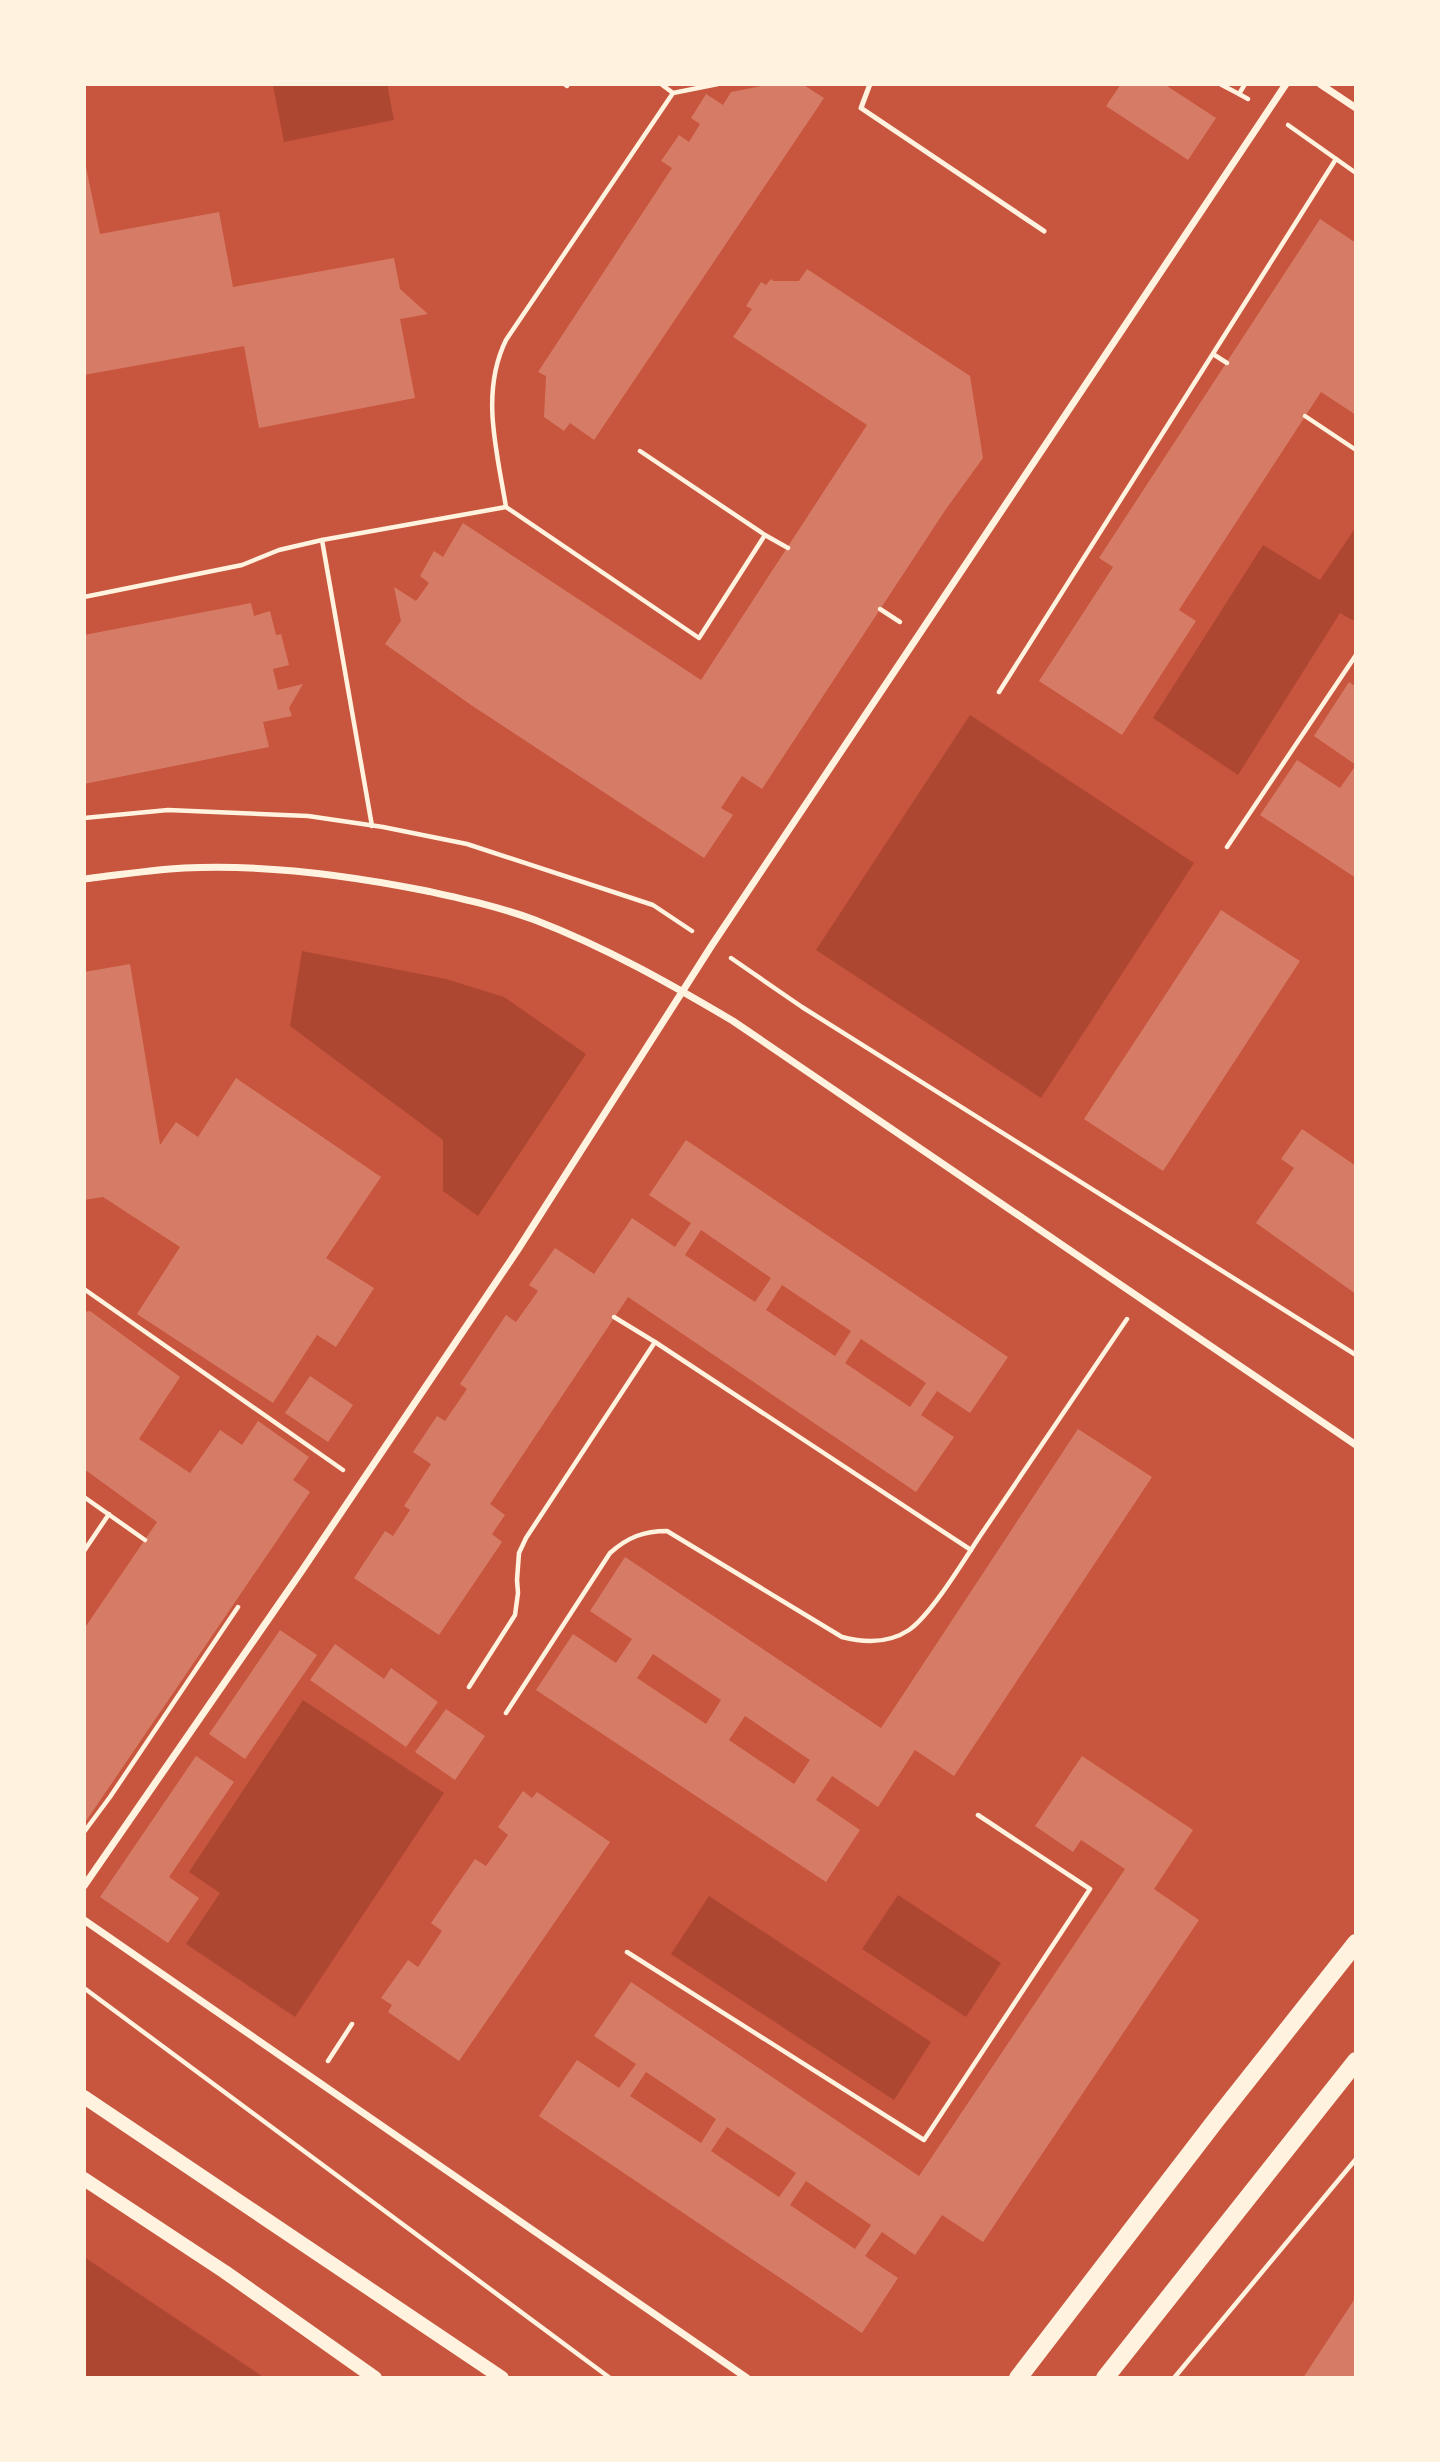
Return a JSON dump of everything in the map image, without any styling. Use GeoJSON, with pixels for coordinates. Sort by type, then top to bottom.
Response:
{"type":"FeatureCollection","features":[{"type":"Feature","properties":{"kind":"main road"},"geometry":{"type":"LineString","coordinates":[[1018,2378],[1356,1943]]}},
{"type":"Feature","properties":{"kind":"main road"},"geometry":{"type":"LineString","coordinates":[[1105,2378],[1356,2061]]}},
{"type":"Feature","properties":{"kind":"main road"},"geometry":{"type":"LineString","coordinates":[[84,2097],[502,2378]]}},
{"type":"Feature","properties":{"kind":"main road"},"geometry":{"type":"LineString","coordinates":[[84,2179],[225,2272],[375,2378]]}},
{"type":"Feature","properties":{"kind":"street"},"geometry":{"type":"LineString","coordinates":[[84,1886],[279,1604],[517,1251],[712,944],[1286,84]]}},
{"type":"Feature","properties":{"kind":"street"},"geometry":{"type":"LineString","coordinates":[[1320,84],[1356,108]]}},
{"type":"Feature","properties":{"kind":"street"},"geometry":{"type":"LineString","coordinates":[[84,879],[184,869],[234,868],[316,872],[395,885],[493,907],[535,920],[594,945],[683,992],[745,1029],[1356,1445]]}},
{"type":"Feature","properties":{"kind":"street"},"geometry":{"type":"LineString","coordinates":[[84,1920],[747,2378]]}},
{"type":"Feature","properties":{"kind":"lane"},"geometry":{"type":"LineString","coordinates":[[870,84],[861,108],[1044,231]]}},
{"type":"Feature","properties":{"kind":"path"},"geometry":{"type":"LineString","coordinates":[[660,84],[673,93]]}},
{"type":"Feature","properties":{"kind":"path"},"geometry":{"type":"LineString","coordinates":[[506,506],[491,401],[498,356],[506,340],[673,93],[718,84]]}},
{"type":"Feature","properties":{"kind":"path"},"geometry":{"type":"LineString","coordinates":[[1220,84],[1239,93]]}},
{"type":"Feature","properties":{"kind":"path"},"geometry":{"type":"LineString","coordinates":[[1268,111],[1356,173]]}},
{"type":"Feature","properties":{"kind":"path"},"geometry":{"type":"LineString","coordinates":[[999,692],[1336,159]]}},
{"type":"Feature","properties":{"kind":"path"},"geometry":{"type":"LineString","coordinates":[[1213,354],[1227,363]]}},
{"type":"Feature","properties":{"kind":"path"},"geometry":{"type":"LineString","coordinates":[[1306,416],[1356,450]]}},
{"type":"Feature","properties":{"kind":"path"},"geometry":{"type":"LineString","coordinates":[[640,451],[788,548]]}},
{"type":"Feature","properties":{"kind":"path"},"geometry":{"type":"LineString","coordinates":[[84,597],[242,565],[279,550],[322,540],[506,506],[699,638],[765,535]]}},
{"type":"Feature","properties":{"kind":"path"},"geometry":{"type":"LineString","coordinates":[[322,540],[372,825]]}},
{"type":"Feature","properties":{"kind":"path"},"geometry":{"type":"LineString","coordinates":[[1227,847],[1356,655]]}},
{"type":"Feature","properties":{"kind":"path"},"geometry":{"type":"LineString","coordinates":[[84,1289],[361,1482]]}},
{"type":"Feature","properties":{"kind":"path"},"geometry":{"type":"LineString","coordinates":[[506,1713],[610,1553],[622,1542],[651,1531],[667,1531],[842,1637],[877,1642],[909,1630],[922,1619],[971,1550],[1141,1299]]}},
{"type":"Feature","properties":{"kind":"path"},"geometry":{"type":"LineString","coordinates":[[614,1317],[971,1550]]}},
{"type":"Feature","properties":{"kind":"path"},"geometry":{"type":"LineString","coordinates":[[469,1687],[515,1615],[519,1593],[519,1553],[526,1538],[655,1342]]}},
{"type":"Feature","properties":{"kind":"path"},"geometry":{"type":"LineString","coordinates":[[84,1497],[145,1540]]}},
{"type":"Feature","properties":{"kind":"path"},"geometry":{"type":"LineString","coordinates":[[84,1551],[109,1514]]}},
{"type":"Feature","properties":{"kind":"path"},"geometry":{"type":"LineString","coordinates":[[84,1832],[238,1607]]}},
{"type":"Feature","properties":{"kind":"path"},"geometry":{"type":"LineString","coordinates":[[627,1952],[924,2140],[1090,1889],[978,1815]]}},
{"type":"Feature","properties":{"kind":"path"},"geometry":{"type":"LineString","coordinates":[[84,1988],[610,2378]]}},
{"type":"Feature","properties":{"kind":"path"},"geometry":{"type":"LineString","coordinates":[[316,2080],[352,2024]]}},
{"type":"Feature","properties":{"kind":"path"},"geometry":{"type":"LineString","coordinates":[[1174,2378],[1356,2159]]}},
{"type":"Feature","properties":{"kind":"shaded area"},"geometry":{"type":"Polygon","coordinates":[[[387,84],[394,120],[284,142],[273,85],[387,84]]]}},
{"type":"Feature","properties":{"kind":"shaded area"},"geometry":{"type":"Polygon","coordinates":[[[1356,527],[1356,622],[1340,613],[1238,775],[1153,718],[1263,545],[1320,580],[1356,527]]]}},
{"type":"Feature","properties":{"kind":"shaded area"},"geometry":{"type":"Polygon","coordinates":[[[970,715],[1194,863],[1041,1098],[816,950],[970,715]]]}},
{"type":"Feature","properties":{"kind":"shaded area"},"geometry":{"type":"Polygon","coordinates":[[[302,951],[446,979],[504,997],[586,1054],[478,1216],[443,1191],[443,1140],[290,1026],[302,951]]]}},
{"type":"Feature","properties":{"kind":"shaded area"},"geometry":{"type":"Polygon","coordinates":[[[303,1700],[444,1793],[295,2017],[186,1944],[220,1893],[189,1872],[303,1700]]]}},
{"type":"Feature","properties":{"kind":"shaded area"},"geometry":{"type":"Polygon","coordinates":[[[898,1895],[1001,1963],[966,2017],[862,1949],[898,1895]]]}},
{"type":"Feature","properties":{"kind":"shaded area"},"geometry":{"type":"Polygon","coordinates":[[[709,1896],[931,2042],[894,2100],[671,1954],[709,1896]]]}},
{"type":"Feature","properties":{"kind":"shaded area"},"geometry":{"type":"Polygon","coordinates":[[[84,2257],[265,2378],[84,2378],[84,2257]]]}},
{"type":"Feature","properties":{"kind":"building"},"geometry":{"type":"Polygon","coordinates":[[[771,84],[802,84],[824,98],[594,440],[570,423],[564,431],[544,417],[546,376],[538,372],[672,168],[661,161],[679,135],[689,142],[700,124],[691,118],[706,94],[723,105],[731,92],[771,84]]]}},
{"type":"Feature","properties":{"kind":"building"},"geometry":{"type":"Polygon","coordinates":[[[1121,84],[1164,84],[1216,118],[1188,160],[1106,106],[1121,84]]]}},
{"type":"Feature","properties":{"kind":"building"},"geometry":{"type":"Polygon","coordinates":[[[84,158],[100,234],[219,212],[233,287],[394,258],[400,289],[428,314],[400,319],[415,398],[259,428],[244,346],[84,375],[84,158]]]}},
{"type":"Feature","properties":{"kind":"building"},"geometry":{"type":"Polygon","coordinates":[[[1320,219],[1356,243],[1356,415],[1321,392],[1179,610],[1196,621],[1122,735],[1039,681],[1113,567],[1099,558],[1320,219]]]}},
{"type":"Feature","properties":{"kind":"building"},"geometry":{"type":"Polygon","coordinates":[[[807,269],[970,376],[983,458],[946,509],[762,789],[742,776],[721,808],[733,815],[704,858],[471,705],[385,644],[401,621],[394,587],[416,601],[429,583],[420,576],[434,551],[443,557],[463,523],[701,680],[867,425],[733,337],[752,309],[746,306],[761,282],[766,285],[771,279],[799,281],[807,269]]]}},
{"type":"Feature","properties":{"kind":"building"},"geometry":{"type":"Polygon","coordinates":[[[251,603],[254,616],[270,611],[276,635],[281,634],[289,665],[273,669],[278,690],[303,684],[289,708],[292,716],[263,722],[269,747],[84,784],[84,635],[251,603]]]}},
{"type":"Feature","properties":{"kind":"building"},"geometry":{"type":"Polygon","coordinates":[[[1349,682],[1356,687],[1356,765],[1314,736],[1349,682]]]}},
{"type":"Feature","properties":{"kind":"building"},"geometry":{"type":"Polygon","coordinates":[[[1297,760],[1340,788],[1356,765],[1356,878],[1260,815],[1297,760]]]}},
{"type":"Feature","properties":{"kind":"building"},"geometry":{"type":"Polygon","coordinates":[[[1221,910],[1300,961],[1163,1171],[1084,1119],[1221,910]]]}},
{"type":"Feature","properties":{"kind":"building"},"geometry":{"type":"Polygon","coordinates":[[[130,964],[160,1145],[176,1122],[198,1137],[236,1078],[381,1177],[326,1258],[374,1288],[336,1347],[317,1335],[273,1403],[137,1314],[180,1247],[103,1197],[84,1200],[84,972],[130,964]]]}},
{"type":"Feature","properties":{"kind":"building"},"geometry":{"type":"Polygon","coordinates":[[[1302,1129],[1356,1166],[1356,1294],[1256,1223],[1294,1168],[1281,1159],[1302,1129]]]}},
{"type":"Feature","properties":{"kind":"building"},"geometry":{"type":"Polygon","coordinates":[[[686,1140],[1008,1357],[970,1413],[937,1391],[921,1415],[954,1437],[916,1492],[628,1297],[490,1504],[505,1515],[492,1534],[502,1542],[439,1635],[354,1578],[385,1531],[393,1536],[410,1510],[404,1506],[431,1464],[413,1452],[437,1416],[445,1421],[467,1389],[460,1384],[506,1315],[516,1322],[538,1291],[529,1285],[555,1248],[594,1274],[632,1218],[675,1247],[691,1223],[649,1195],[686,1140]],[[701,1230],[685,1255],[755,1302],[771,1278],[701,1230]],[[782,1285],[766,1310],[835,1356],[851,1331],[782,1285]],[[861,1339],[845,1363],[910,1407],[926,1383],[861,1339]]]}},
{"type":"Feature","properties":{"kind":"building"},"geometry":{"type":"Polygon","coordinates":[[[90,1311],[180,1377],[139,1439],[190,1473],[220,1430],[242,1445],[258,1421],[309,1457],[293,1480],[310,1492],[84,1824],[84,1629],[157,1522],[84,1469],[84,1312],[90,1311]]]}},
{"type":"Feature","properties":{"kind":"building"},"geometry":{"type":"Polygon","coordinates":[[[310,1376],[353,1405],[328,1442],[285,1413],[310,1376]]]}},
{"type":"Feature","properties":{"kind":"building"},"geometry":{"type":"Polygon","coordinates":[[[1078,1429],[1152,1477],[954,1776],[915,1750],[878,1807],[832,1776],[816,1800],[860,1830],[826,1882],[536,1690],[573,1634],[616,1663],[632,1639],[590,1611],[625,1557],[881,1728],[1078,1429]],[[653,1654],[637,1678],[706,1724],[721,1700],[653,1654]],[[745,1716],[729,1740],[794,1784],[810,1760],[745,1716]]]}},
{"type":"Feature","properties":{"kind":"building"},"geometry":{"type":"Polygon","coordinates":[[[280,1630],[317,1655],[245,1759],[209,1734],[280,1630]]]}},
{"type":"Feature","properties":{"kind":"building"},"geometry":{"type":"Polygon","coordinates":[[[335,1644],[384,1679],[391,1668],[438,1702],[406,1747],[310,1680],[335,1644]]]}},
{"type":"Feature","properties":{"kind":"building"},"geometry":{"type":"Polygon","coordinates":[[[446,1709],[485,1736],[455,1780],[415,1752],[446,1709]]]}},
{"type":"Feature","properties":{"kind":"building"},"geometry":{"type":"Polygon","coordinates":[[[196,1756],[234,1782],[169,1877],[199,1898],[168,1943],[100,1897],[196,1756]]]}},
{"type":"Feature","properties":{"kind":"building"},"geometry":{"type":"Polygon","coordinates":[[[1082,1756],[1193,1830],[1154,1889],[1199,1920],[983,2242],[942,2215],[915,2255],[882,2232],[865,2256],[898,2278],[862,2333],[539,2116],[577,2060],[619,2088],[636,2064],[594,2036],[631,1982],[919,2176],[1125,1869],[1081,1840],[1073,1852],[1035,1826],[1082,1756]],[[646,2072],[630,2096],[701,2143],[716,2119],[646,2072]],[[727,2127],[711,2151],[779,2197],[796,2173],[727,2127]],[[806,2181],[790,2205],[855,2249],[871,2225],[806,2181]]]}},
{"type":"Feature","properties":{"kind":"building"},"geometry":{"type":"Polygon","coordinates":[[[523,1791],[532,1798],[537,1792],[610,1842],[459,2061],[388,2012],[392,2005],[381,1998],[408,1960],[418,1967],[442,1931],[431,1923],[475,1859],[486,1866],[508,1835],[498,1827],[523,1791]]]}},
{"type":"Feature","properties":{"kind":"building"},"geometry":{"type":"Polygon","coordinates":[[[1356,2297],[1356,2378],[1303,2378],[1356,2297]]]}}]}
